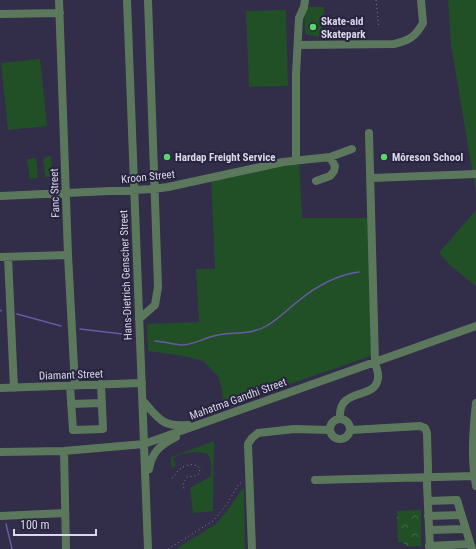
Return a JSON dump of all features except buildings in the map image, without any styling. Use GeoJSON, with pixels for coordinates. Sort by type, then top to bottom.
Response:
{"type":"FeatureCollection","features":[{"type":"Feature","properties":{"kind":"street","name":"Fanc Street"},"geometry":{"type":"LineString","coordinates":[[59,0],[73,430],[103,429],[102,404]]}},
{"type":"Feature","properties":{"kind":"street","name":"Hans-Dietrich Genscher Street"},"geometry":{"type":"LineString","coordinates":[[126,0],[148,549]]}},
{"type":"Feature","properties":{"kind":"street"},"geometry":{"type":"LineString","coordinates":[[139,319],[155,305],[158,287],[148,0]]}},
{"type":"Feature","properties":{"kind":"street"},"geometry":{"type":"LineString","coordinates":[[296,160],[299,18],[304,7],[305,0]]}},
{"type":"Feature","properties":{"kind":"street"},"geometry":{"type":"LineString","coordinates":[[298,45],[394,44],[406,41],[413,37],[423,23],[421,0]]}},
{"type":"Feature","properties":{"kind":"street"},"geometry":{"type":"LineString","coordinates":[[0,14],[60,13]]}},
{"type":"Feature","properties":{"kind":"street"},"geometry":{"type":"LineString","coordinates":[[340,418],[341,406],[347,399],[370,390],[376,385],[378,377],[375,362],[369,133]]}},
{"type":"Feature","properties":{"kind":"street","name":"Kroon Street"},"geometry":{"type":"LineString","coordinates":[[0,196],[154,189],[296,160],[330,157],[352,149]]}},
{"type":"Feature","properties":{"kind":"street"},"geometry":{"type":"LineString","coordinates":[[316,181],[330,176],[334,171],[334,166],[330,157]]}},
{"type":"Feature","properties":{"kind":"street"},"geometry":{"type":"LineString","coordinates":[[371,178],[476,174]]}},
{"type":"Feature","properties":{"kind":"street"},"geometry":{"type":"LineString","coordinates":[[14,388],[4,257],[68,255]]}},
{"type":"Feature","properties":{"kind":"street","name":"Mahatma Gandhi Street"},"geometry":{"type":"LineString","coordinates":[[0,452],[64,451],[144,444],[476,326]]}},
{"type":"Feature","properties":{"kind":"street","name":"Diamant Street"},"geometry":{"type":"LineString","coordinates":[[0,388],[142,382]]}},
{"type":"Feature","properties":{"kind":"street"},"geometry":{"type":"LineString","coordinates":[[71,404],[102,404],[101,384]]}},
{"type":"Feature","properties":{"kind":"street"},"geometry":{"type":"LineString","coordinates":[[143,401],[157,417],[169,424],[176,426],[203,423]]}},
{"type":"Feature","properties":{"kind":"street"},"geometry":{"type":"LineString","coordinates":[[476,403],[473,432],[476,486]]}},
{"type":"Feature","properties":{"kind":"street"},"geometry":{"type":"LineString","coordinates":[[340,418],[349,423],[351,430],[348,436],[342,439],[332,436],[330,430],[330,426],[334,420],[340,418]]}},
{"type":"Feature","properties":{"kind":"street"},"geometry":{"type":"LineString","coordinates":[[146,480],[150,460],[159,447],[203,423]]}},
{"type":"Feature","properties":{"kind":"street"},"geometry":{"type":"LineString","coordinates":[[351,430],[420,426],[425,428],[427,433],[427,478],[428,516],[430,547],[471,546],[457,500],[428,501]]}},
{"type":"Feature","properties":{"kind":"street"},"geometry":{"type":"LineString","coordinates":[[252,549],[248,444],[258,433],[294,430],[330,430]]}},
{"type":"Feature","properties":{"kind":"street"},"geometry":{"type":"LineString","coordinates":[[64,451],[64,513],[66,549]]}},
{"type":"Feature","properties":{"kind":"street"},"geometry":{"type":"LineString","coordinates":[[315,480],[475,476]]}},
{"type":"Feature","properties":{"kind":"street"},"geometry":{"type":"LineString","coordinates":[[0,516],[64,513]]}},
{"type":"Feature","properties":{"kind":"street"},"geometry":{"type":"LineString","coordinates":[[428,516],[461,515]]}},
{"type":"Feature","properties":{"kind":"street"},"geometry":{"type":"LineString","coordinates":[[429,530],[465,529]]}},
{"type":"Feature","properties":{"kind":"path"},"geometry":{"type":"LineString","coordinates":[[376,0],[379,28]]}},
{"type":"Feature","properties":{"kind":"path"},"geometry":{"type":"LineString","coordinates":[[172,478],[174,478],[184,466],[191,464],[198,466],[199,474],[187,477],[183,484],[184,489]]}},
{"type":"Feature","properties":{"kind":"path"},"geometry":{"type":"LineString","coordinates":[[168,549],[213,521],[227,504],[238,486],[249,478]]}},
{"type":"Feature","properties":{"kind":"green space"},"geometry":{"type":"Polygon","coordinates":[[[448,0],[476,0],[476,193],[451,45],[448,0]]]}},
{"type":"Feature","properties":{"kind":"green space","name":"Skate-aid Skatepark"},"geometry":{"type":"Polygon","coordinates":[[[304,7],[324,7],[324,17],[320,37],[305,34],[304,7]]]}},
{"type":"Feature","properties":{"kind":"green space"},"geometry":{"type":"Polygon","coordinates":[[[286,10],[288,86],[249,87],[246,11],[286,10]]]}},
{"type":"Feature","properties":{"kind":"green space"},"geometry":{"type":"Polygon","coordinates":[[[40,59],[47,126],[8,130],[1,63],[40,59]]]}},
{"type":"Feature","properties":{"kind":"green space"},"geometry":{"type":"Polygon","coordinates":[[[51,156],[53,176],[45,177],[43,158],[51,156]]]}},
{"type":"Feature","properties":{"kind":"green space"},"geometry":{"type":"Polygon","coordinates":[[[36,158],[38,178],[30,179],[27,159],[36,158]]]}},
{"type":"Feature","properties":{"kind":"green space"},"geometry":{"type":"Polygon","coordinates":[[[299,160],[302,218],[368,218],[371,356],[223,407],[222,389],[218,376],[203,361],[184,356],[148,351],[147,324],[199,322],[196,269],[215,269],[211,178],[299,160]]]}},
{"type":"Feature","properties":{"kind":"green space"},"geometry":{"type":"Polygon","coordinates":[[[476,210],[476,286],[451,266],[439,253],[476,210]]]}},
{"type":"Feature","properties":{"kind":"green space"},"geometry":{"type":"Polygon","coordinates":[[[214,441],[213,511],[193,513],[190,488],[211,476],[210,459],[208,454],[199,452],[181,454],[173,458],[176,466],[171,468],[171,457],[214,441]]]}},
{"type":"Feature","properties":{"kind":"green space"},"geometry":{"type":"Polygon","coordinates":[[[244,487],[245,549],[176,549],[216,524],[244,487]]]}},
{"type":"Feature","properties":{"kind":"green space"},"geometry":{"type":"Polygon","coordinates":[[[421,510],[421,546],[407,546],[402,542],[398,542],[397,511],[421,510]]]}},
{"type":"Feature","properties":{"kind":"waterway"},"geometry":{"type":"LineString","coordinates":[[155,341],[187,345],[209,337],[244,333],[262,328],[272,323],[304,297],[326,282],[359,272]]}},
{"type":"Feature","properties":{"kind":"waterway"},"geometry":{"type":"LineString","coordinates":[[17,314],[61,326]]}},
{"type":"Feature","properties":{"kind":"waterway"},"geometry":{"type":"LineString","coordinates":[[80,329],[131,335]]}},
{"type":"Feature","properties":{"kind":"waterway"},"geometry":{"type":"LineString","coordinates":[[6,524],[12,549]]}},
{"type":"Feature","properties":{"kind":"place","name":"Skate-aid Skatepark"},"geometry":{"type":"Point","coordinates":[313,27]}},
{"type":"Feature","properties":{"kind":"place","name":"Hardap Freight Service"},"geometry":{"type":"Point","coordinates":[167,157]}},
{"type":"Feature","properties":{"kind":"place","name":"Môreson School"},"geometry":{"type":"Point","coordinates":[384,157]}}]}
